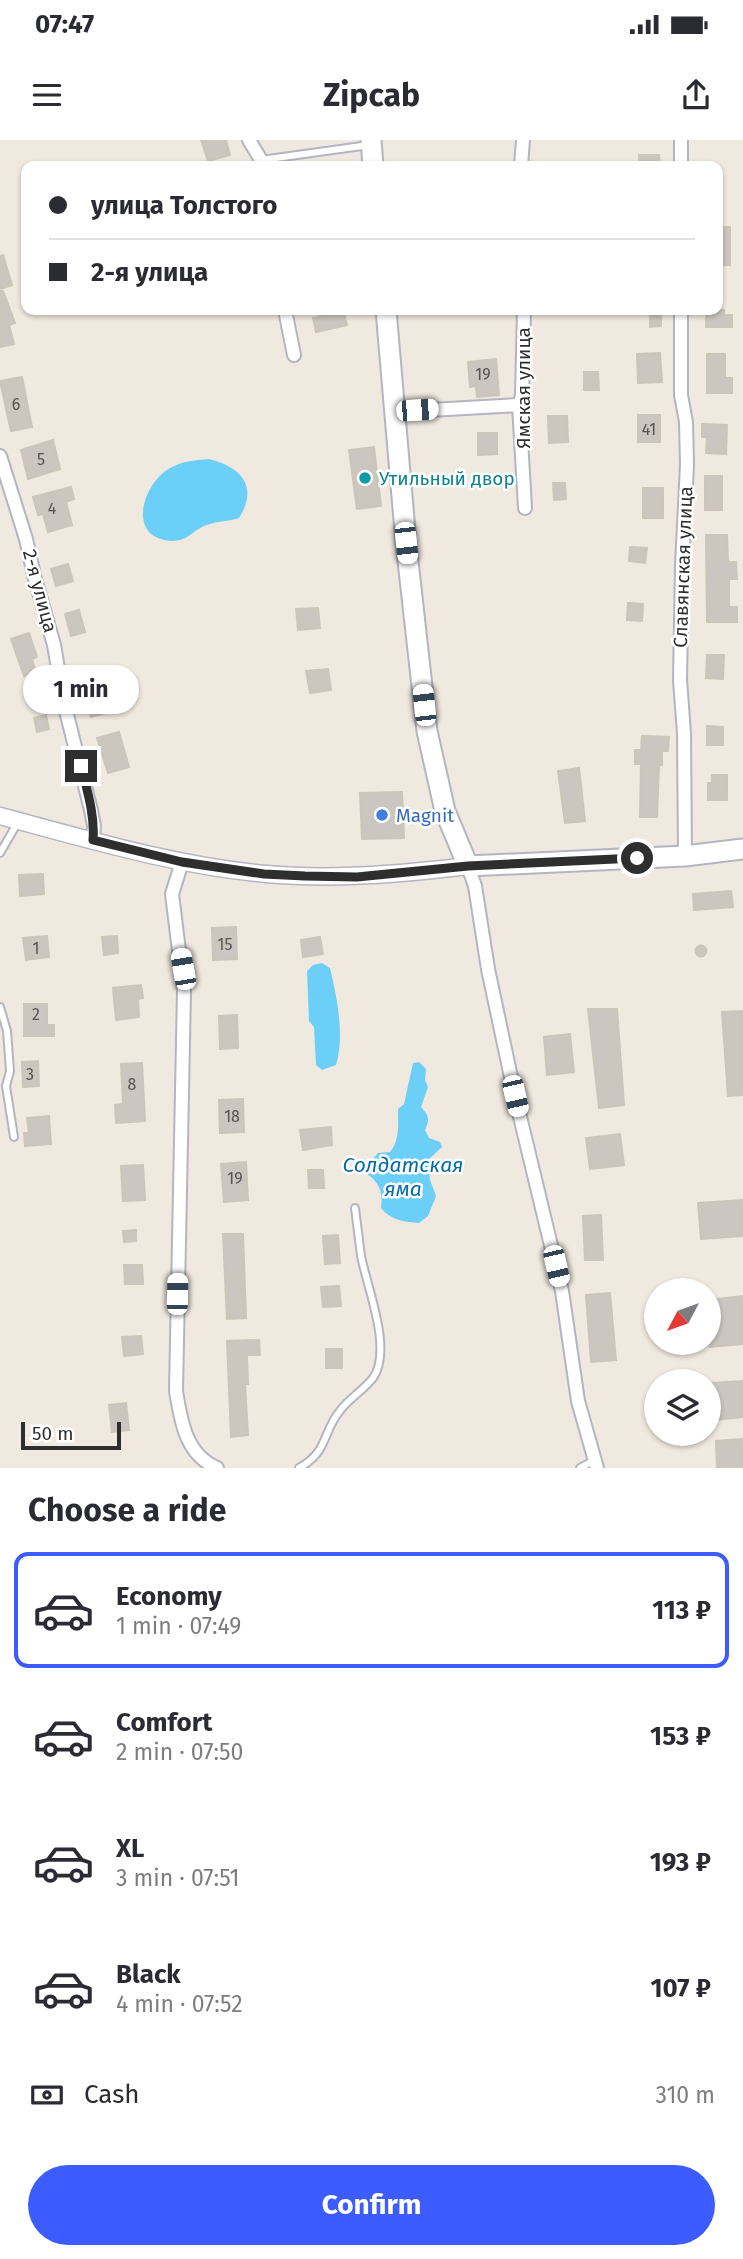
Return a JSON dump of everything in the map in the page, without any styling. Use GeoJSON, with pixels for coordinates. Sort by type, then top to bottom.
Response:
{"type":"FeatureCollection","features":[{"type":"Feature","properties":{"kind":"main road"},"geometry":{"type":"LineString","coordinates":[[371,142],[373,161]]}},
{"type":"Feature","properties":{"kind":"main road"},"geometry":{"type":"LineString","coordinates":[[386,315],[406,543],[427,731],[445,811],[468,866],[685,856],[743,849]]}},
{"type":"Feature","properties":{"kind":"street"},"geometry":{"type":"LineString","coordinates":[[249,140],[260,161]]}},
{"type":"Feature","properties":{"kind":"street"},"geometry":{"type":"LineString","coordinates":[[521,161],[523,140]]}},
{"type":"Feature","properties":{"kind":"street"},"geometry":{"type":"LineString","coordinates":[[681,140],[681,161]]}},
{"type":"Feature","properties":{"kind":"street"},"geometry":{"type":"LineString","coordinates":[[286,315],[294,355]]}},
{"type":"Feature","properties":{"kind":"street","name":"Ямская улица"},"geometry":{"type":"LineString","coordinates":[[524,315],[522,396],[519,405],[525,508]]}},
{"type":"Feature","properties":{"kind":"street","name":"Славянская улица"},"geometry":{"type":"LineString","coordinates":[[681,315],[680,383],[686,422],[687,465],[680,680],[684,733],[685,856]]}},
{"type":"Feature","properties":{"kind":"street"},"geometry":{"type":"LineString","coordinates":[[395,412],[519,405]]}},
{"type":"Feature","properties":{"kind":"street","name":"2-я улица"},"geometry":{"type":"LineString","coordinates":[[0,456],[14,495],[54,645],[64,703],[91,810],[93,840]]}},
{"type":"Feature","properties":{"kind":"street"},"geometry":{"type":"LineString","coordinates":[[0,816],[182,862],[264,874],[357,877],[468,866],[475,886],[488,969],[513,1083],[562,1291],[578,1401],[596,1464]]}},
{"type":"Feature","properties":{"kind":"street"},"geometry":{"type":"LineString","coordinates":[[182,862],[172,894],[184,991],[176,1391],[181,1420],[191,1446],[197,1455],[217,1468]]}},
{"type":"Feature","properties":{"kind":"lane"},"geometry":{"type":"LineString","coordinates":[[271,161],[371,142]]}},
{"type":"Feature","properties":{"kind":"lane"},"geometry":{"type":"LineString","coordinates":[[0,853],[4,842],[19,821]]}},
{"type":"Feature","properties":{"kind":"lane"},"geometry":{"type":"LineString","coordinates":[[0,1006],[7,1031],[10,1071],[6,1086],[15,1137]]}},
{"type":"Feature","properties":{"kind":"lane"},"geometry":{"type":"LineString","coordinates":[[299,1468],[308,1463],[324,1445],[336,1415],[352,1396],[373,1378],[379,1363],[379,1336],[362,1258],[355,1208]]}},
{"type":"Feature","properties":{"kind":"lane"},"geometry":{"type":"LineString","coordinates":[[580,1468],[596,1464]]}},
{"type":"Feature","properties":{"kind":"water"},"geometry":{"type":"Polygon","coordinates":[[[209,459],[230,467],[244,480],[247,496],[239,518],[206,525],[178,541],[158,538],[148,531],[143,509],[146,497],[161,474],[181,463],[209,459]]]}},
{"type":"Feature","properties":{"kind":"water"},"geometry":{"type":"Polygon","coordinates":[[[322,963],[330,968],[340,1041],[336,1065],[322,1070],[316,1065],[314,1027],[309,1021],[307,971],[313,965],[322,963]]]}},
{"type":"Feature","properties":{"kind":"water","name":"Солдатская яма"},"geometry":{"type":"Polygon","coordinates":[[[419,1062],[426,1069],[425,1080],[428,1087],[421,1107],[428,1118],[425,1130],[429,1138],[440,1142],[442,1147],[428,1160],[430,1180],[436,1196],[428,1216],[419,1223],[398,1220],[385,1212],[381,1208],[380,1189],[367,1174],[371,1161],[378,1153],[390,1152],[393,1147],[398,1132],[398,1109],[404,1104],[413,1063],[419,1062]]]}},
{"type":"Feature","properties":{"kind":"building"},"geometry":{"type":"Polygon","coordinates":[[[201,140],[226,140],[230,155],[208,161],[201,140]]]}},
{"type":"Feature","properties":{"kind":"building"},"geometry":{"type":"Polygon","coordinates":[[[639,155],[659,155],[660,161],[640,161],[639,155]]]}},
{"type":"Feature","properties":{"kind":"building"},"geometry":{"type":"Polygon","coordinates":[[[723,227],[730,227],[730,265],[723,265],[723,227]]]}},
{"type":"Feature","properties":{"kind":"building"},"geometry":{"type":"Polygon","coordinates":[[[3,255],[12,285],[0,289],[0,256],[3,255]]]}},
{"type":"Feature","properties":{"kind":"building"},"geometry":{"type":"Polygon","coordinates":[[[0,291],[3,291],[15,323],[9,325],[14,344],[0,347],[0,291]]]}},
{"type":"Feature","properties":{"kind":"building"},"geometry":{"type":"Polygon","coordinates":[[[724,310],[724,315],[732,315],[732,327],[706,327],[706,315],[723,315],[724,310]]]}},
{"type":"Feature","properties":{"kind":"building"},"geometry":{"type":"Polygon","coordinates":[[[344,315],[347,325],[316,332],[313,318],[344,315]]]}},
{"type":"Feature","properties":{"kind":"building"},"geometry":{"type":"Polygon","coordinates":[[[650,315],[661,315],[661,326],[650,327],[650,315]]]}},
{"type":"Feature","properties":{"kind":"building"},"geometry":{"type":"Polygon","coordinates":[[[660,353],[662,382],[638,383],[637,354],[660,353]]]}},
{"type":"Feature","properties":{"kind":"building"},"geometry":{"type":"Polygon","coordinates":[[[707,354],[725,354],[725,378],[732,378],[732,393],[707,393],[707,354]]]}},
{"type":"Feature","properties":{"kind":"building"},"geometry":{"type":"Polygon","coordinates":[[[496,359],[499,395],[477,397],[476,386],[470,387],[468,362],[496,359]]]}},
{"type":"Feature","properties":{"kind":"building"},"geometry":{"type":"Polygon","coordinates":[[[584,372],[598,372],[599,390],[584,390],[584,372]]]}},
{"type":"Feature","properties":{"kind":"building"},"geometry":{"type":"Polygon","coordinates":[[[22,377],[32,427],[11,431],[0,381],[22,377]]]}},
{"type":"Feature","properties":{"kind":"building"},"geometry":{"type":"Polygon","coordinates":[[[638,415],[660,415],[660,442],[638,442],[638,415]]]}},
{"type":"Feature","properties":{"kind":"building"},"geometry":{"type":"Polygon","coordinates":[[[548,416],[567,416],[568,442],[549,443],[548,416]]]}},
{"type":"Feature","properties":{"kind":"building"},"geometry":{"type":"Polygon","coordinates":[[[702,424],[727,425],[726,454],[706,453],[707,437],[702,437],[702,424]]]}},
{"type":"Feature","properties":{"kind":"building"},"geometry":{"type":"Polygon","coordinates":[[[478,433],[497,433],[497,454],[478,455],[478,433]]]}},
{"type":"Feature","properties":{"kind":"building"},"geometry":{"type":"Polygon","coordinates":[[[53,440],[60,469],[28,479],[21,450],[53,440]]]}},
{"type":"Feature","properties":{"kind":"building","name":"Утильный двор"},"geometry":{"type":"Polygon","coordinates":[[[374,447],[381,506],[357,509],[349,450],[374,447]]]}},
{"type":"Feature","properties":{"kind":"building"},"geometry":{"type":"Polygon","coordinates":[[[705,476],[722,476],[722,510],[705,510],[705,476]]]}},
{"type":"Feature","properties":{"kind":"building"},"geometry":{"type":"Polygon","coordinates":[[[553,483],[565,483],[566,499],[554,500],[553,483]]]}},
{"type":"Feature","properties":{"kind":"building"},"geometry":{"type":"Polygon","coordinates":[[[71,487],[74,499],[66,502],[72,525],[48,532],[43,514],[38,515],[33,497],[71,487]]]}},
{"type":"Feature","properties":{"kind":"building"},"geometry":{"type":"Polygon","coordinates":[[[643,488],[663,488],[663,518],[643,518],[643,488]]]}},
{"type":"Feature","properties":{"kind":"building"},"geometry":{"type":"Polygon","coordinates":[[[706,535],[727,535],[728,562],[736,562],[737,579],[729,579],[729,607],[737,607],[737,622],[707,622],[706,535]]]}},
{"type":"Feature","properties":{"kind":"building"},"geometry":{"type":"Polygon","coordinates":[[[630,547],[647,548],[645,563],[629,561],[630,547]]]}},
{"type":"Feature","properties":{"kind":"building"},"geometry":{"type":"Polygon","coordinates":[[[68,564],[73,581],[56,586],[51,569],[68,564]]]}},
{"type":"Feature","properties":{"kind":"building"},"geometry":{"type":"Polygon","coordinates":[[[628,603],[643,604],[642,621],[627,620],[628,603]]]}},
{"type":"Feature","properties":{"kind":"building"},"geometry":{"type":"Polygon","coordinates":[[[318,608],[320,628],[298,630],[296,609],[318,608]]]}},
{"type":"Feature","properties":{"kind":"building"},"geometry":{"type":"Polygon","coordinates":[[[79,610],[85,632],[71,636],[65,614],[79,610]]]}},
{"type":"Feature","properties":{"kind":"building"},"geometry":{"type":"Polygon","coordinates":[[[29,633],[37,657],[32,659],[36,673],[24,676],[11,639],[29,633]]]}},
{"type":"Feature","properties":{"kind":"building"},"geometry":{"type":"Polygon","coordinates":[[[707,655],[724,655],[723,679],[706,678],[707,655]]]}},
{"type":"Feature","properties":{"kind":"building"},"geometry":{"type":"Polygon","coordinates":[[[328,669],[331,690],[310,693],[306,671],[328,669]]]}},
{"type":"Feature","properties":{"kind":"building"},"geometry":{"type":"Polygon","coordinates":[[[106,689],[113,711],[91,717],[85,695],[106,689]]]}},
{"type":"Feature","properties":{"kind":"building"},"geometry":{"type":"Polygon","coordinates":[[[46,715],[49,729],[37,732],[34,718],[46,715]]]}},
{"type":"Feature","properties":{"kind":"building"},"geometry":{"type":"Polygon","coordinates":[[[707,726],[723,727],[723,745],[707,745],[707,726]]]}},
{"type":"Feature","properties":{"kind":"building"},"geometry":{"type":"Polygon","coordinates":[[[119,732],[129,767],[108,773],[97,738],[119,732]]]}},
{"type":"Feature","properties":{"kind":"building"},"geometry":{"type":"Polygon","coordinates":[[[642,736],[669,737],[668,751],[662,751],[662,765],[659,765],[657,817],[640,817],[641,764],[635,764],[635,750],[641,750],[642,736]]]}},
{"type":"Feature","properties":{"kind":"building"},"geometry":{"type":"Polygon","coordinates":[[[579,768],[585,821],[565,823],[558,771],[579,768]]]}},
{"type":"Feature","properties":{"kind":"building"},"geometry":{"type":"Polygon","coordinates":[[[712,775],[727,775],[727,800],[708,800],[708,783],[712,783],[712,775]]]}},
{"type":"Feature","properties":{"kind":"building","name":"Magnit"},"geometry":{"type":"Polygon","coordinates":[[[402,792],[404,838],[362,839],[360,793],[402,792]]]}},
{"type":"Feature","properties":{"kind":"building"},"geometry":{"type":"Polygon","coordinates":[[[43,874],[44,894],[20,896],[19,875],[43,874]]]}},
{"type":"Feature","properties":{"kind":"building"},"geometry":{"type":"Polygon","coordinates":[[[731,891],[733,907],[694,910],[693,894],[731,891]]]}},
{"type":"Feature","properties":{"kind":"building"},"geometry":{"type":"Polygon","coordinates":[[[236,927],[237,959],[213,960],[212,928],[236,927]]]}},
{"type":"Feature","properties":{"kind":"building"},"geometry":{"type":"Polygon","coordinates":[[[47,936],[49,957],[26,960],[23,938],[47,936]]]}},
{"type":"Feature","properties":{"kind":"building"},"geometry":{"type":"Polygon","coordinates":[[[117,936],[118,953],[104,955],[102,937],[117,936]]]}},
{"type":"Feature","properties":{"kind":"building"},"geometry":{"type":"Polygon","coordinates":[[[320,937],[323,954],[303,957],[301,940],[320,937]]]}},
{"type":"Feature","properties":{"kind":"building"},"geometry":{"type":"Polygon","coordinates":[[[701,945],[707,951],[701,957],[695,951],[701,945]]]}},
{"type":"Feature","properties":{"kind":"building"},"geometry":{"type":"Polygon","coordinates":[[[141,985],[143,998],[138,999],[139,1017],[116,1020],[113,988],[141,985]]]}},
{"type":"Feature","properties":{"kind":"building"},"geometry":{"type":"Polygon","coordinates":[[[24,1004],[47,1004],[47,1025],[54,1025],[54,1036],[24,1036],[24,1004]]]}},
{"type":"Feature","properties":{"kind":"building"},"geometry":{"type":"Polygon","coordinates":[[[588,1009],[617,1009],[624,1105],[599,1108],[588,1009]]]}},
{"type":"Feature","properties":{"kind":"building"},"geometry":{"type":"Polygon","coordinates":[[[743,1011],[743,1095],[728,1096],[722,1012],[743,1011]]]}},
{"type":"Feature","properties":{"kind":"building"},"geometry":{"type":"Polygon","coordinates":[[[237,1015],[238,1048],[220,1049],[219,1016],[237,1015]]]}},
{"type":"Feature","properties":{"kind":"building"},"geometry":{"type":"Polygon","coordinates":[[[570,1034],[574,1072],[547,1075],[544,1037],[570,1034]]]}},
{"type":"Feature","properties":{"kind":"building"},"geometry":{"type":"Polygon","coordinates":[[[38,1061],[39,1086],[23,1087],[22,1062],[38,1061]]]}},
{"type":"Feature","properties":{"kind":"building"},"geometry":{"type":"Polygon","coordinates":[[[142,1063],[145,1121],[116,1123],[115,1105],[123,1104],[121,1064],[142,1063]]]}},
{"type":"Feature","properties":{"kind":"building"},"geometry":{"type":"Polygon","coordinates":[[[243,1099],[244,1132],[220,1133],[219,1100],[243,1099]]]}},
{"type":"Feature","properties":{"kind":"building"},"geometry":{"type":"Polygon","coordinates":[[[49,1116],[51,1144],[25,1146],[24,1133],[29,1133],[27,1118],[49,1116]]]}},
{"type":"Feature","properties":{"kind":"building"},"geometry":{"type":"Polygon","coordinates":[[[331,1127],[332,1145],[303,1150],[300,1130],[331,1127]]]}},
{"type":"Feature","properties":{"kind":"building"},"geometry":{"type":"Polygon","coordinates":[[[620,1134],[624,1165],[590,1169],[586,1138],[620,1134]]]}},
{"type":"Feature","properties":{"kind":"building"},"geometry":{"type":"Polygon","coordinates":[[[246,1162],[248,1200],[224,1202],[221,1164],[246,1162]]]}},
{"type":"Feature","properties":{"kind":"building"},"geometry":{"type":"Polygon","coordinates":[[[143,1165],[145,1200],[123,1201],[121,1166],[143,1165]]]}},
{"type":"Feature","properties":{"kind":"building"},"geometry":{"type":"Polygon","coordinates":[[[308,1170],[323,1170],[324,1188],[309,1188],[308,1170]]]}},
{"type":"Feature","properties":{"kind":"building"},"geometry":{"type":"Polygon","coordinates":[[[743,1200],[743,1236],[701,1239],[698,1203],[743,1200]]]}},
{"type":"Feature","properties":{"kind":"building"},"geometry":{"type":"Polygon","coordinates":[[[601,1215],[603,1260],[585,1260],[583,1216],[601,1215]]]}},
{"type":"Feature","properties":{"kind":"building"},"geometry":{"type":"Polygon","coordinates":[[[136,1230],[136,1241],[124,1242],[123,1231],[136,1230]]]}},
{"type":"Feature","properties":{"kind":"building"},"geometry":{"type":"Polygon","coordinates":[[[223,1234],[243,1234],[246,1318],[227,1319],[223,1234]]]}},
{"type":"Feature","properties":{"kind":"building"},"geometry":{"type":"Polygon","coordinates":[[[338,1235],[340,1263],[325,1264],[323,1236],[338,1235]]]}},
{"type":"Feature","properties":{"kind":"building"},"geometry":{"type":"Polygon","coordinates":[[[124,1265],[142,1265],[143,1284],[125,1284],[124,1265]]]}},
{"type":"Feature","properties":{"kind":"building"},"geometry":{"type":"Polygon","coordinates":[[[339,1286],[341,1306],[323,1307],[321,1287],[339,1286]]]}},
{"type":"Feature","properties":{"kind":"building"},"geometry":{"type":"Polygon","coordinates":[[[610,1293],[616,1360],[591,1362],[586,1295],[610,1293]]]}},
{"type":"Feature","properties":{"kind":"building"},"geometry":{"type":"Polygon","coordinates":[[[743,1296],[743,1344],[721,1346],[721,1299],[743,1296]]]}},
{"type":"Feature","properties":{"kind":"building"},"geometry":{"type":"Polygon","coordinates":[[[141,1336],[143,1354],[124,1356],[122,1337],[141,1336]]]}},
{"type":"Feature","properties":{"kind":"building"},"geometry":{"type":"Polygon","coordinates":[[[259,1340],[260,1355],[247,1355],[248,1384],[245,1384],[248,1435],[231,1437],[227,1341],[259,1340]]]}},
{"type":"Feature","properties":{"kind":"building"},"geometry":{"type":"Polygon","coordinates":[[[326,1349],[342,1349],[342,1368],[326,1368],[326,1349]]]}},
{"type":"Feature","properties":{"kind":"building"},"geometry":{"type":"Polygon","coordinates":[[[743,1381],[743,1417],[721,1419],[721,1382],[743,1381]]]}},
{"type":"Feature","properties":{"kind":"building"},"geometry":{"type":"Polygon","coordinates":[[[126,1403],[129,1430],[112,1432],[109,1405],[126,1403]]]}},
{"type":"Feature","properties":{"kind":"building"},"geometry":{"type":"Polygon","coordinates":[[[743,1439],[743,1468],[717,1468],[716,1446],[721,1446],[721,1441],[743,1439]]]}},
{"type":"Feature","properties":{"kind":"place","name":"Утильный двор"},"geometry":{"type":"Point","coordinates":[365,478]}},
{"type":"Feature","properties":{"kind":"place","name":"Magnit"},"geometry":{"type":"Point","coordinates":[382,815]}},
{"type":"Feature","properties":{"kind":"route"},"geometry":{"type":"LineString","coordinates":[[81,766],[94,826],[93,840],[182,862],[264,874],[357,877],[468,866],[637,858]]}}]}
